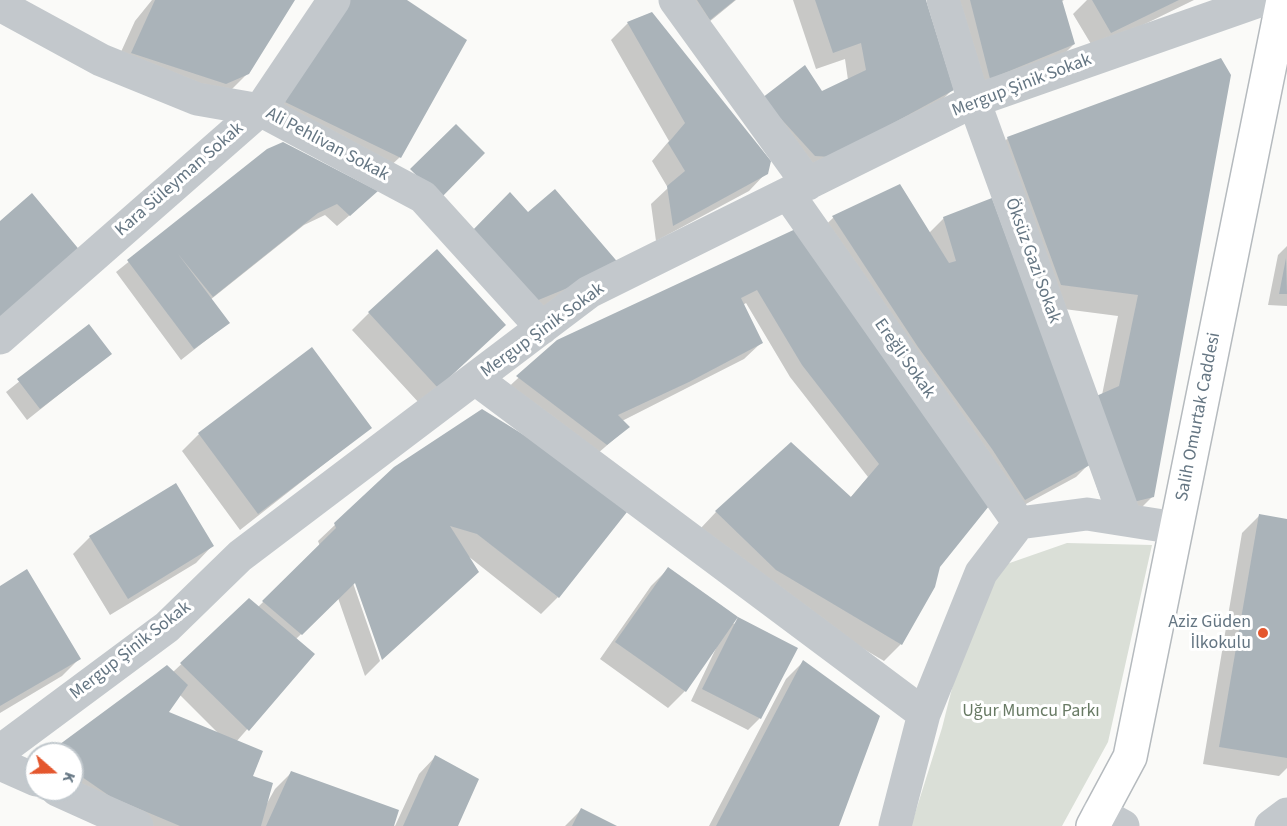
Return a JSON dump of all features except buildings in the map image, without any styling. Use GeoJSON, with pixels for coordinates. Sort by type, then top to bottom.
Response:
{"type":"FeatureCollection","features":[{"type":"Feature","properties":{"kind":"main road","name":"Salih Omurtak Caddesi"},"geometry":{"type":"LineString","coordinates":[[1105,822],[1130,758],[1283,0]]}},
{"type":"Feature","properties":{"kind":"street","name":"Kara Süleyman Sokak"},"geometry":{"type":"LineString","coordinates":[[0,338],[260,110],[334,0]]}},
{"type":"Feature","properties":{"kind":"street","name":"Ereğli Sokak"},"geometry":{"type":"LineString","coordinates":[[675,0],[1019,523]]}},
{"type":"Feature","properties":{"kind":"street","name":"Öksüz Gazi Sokak"},"geometry":{"type":"LineString","coordinates":[[943,0],[974,101],[1126,520]]}},
{"type":"Feature","properties":{"kind":"street","name":"Mergup Şinik Sokak"},"geometry":{"type":"LineString","coordinates":[[0,751],[167,627],[240,556],[477,380],[589,292],[974,101],[1262,0]]}},
{"type":"Feature","properties":{"kind":"street","name":"Ali Pehlivan Sokak"},"geometry":{"type":"LineString","coordinates":[[0,5],[101,60],[197,99],[260,110],[423,197],[542,328]]}},
{"type":"Feature","properties":{"kind":"street"},"geometry":{"type":"LineString","coordinates":[[477,380],[924,714]]}},
{"type":"Feature","properties":{"kind":"street"},"geometry":{"type":"LineString","coordinates":[[895,826],[924,714],[981,573],[1019,523],[1087,514],[1176,528]]}},
{"type":"Feature","properties":{"kind":"street"},"geometry":{"type":"LineString","coordinates":[[0,764],[24,775]]}},
{"type":"Feature","properties":{"kind":"street"},"geometry":{"type":"LineString","coordinates":[[83,802],[136,826]]}},
{"type":"Feature","properties":{"kind":"street"},"geometry":{"type":"LineString","coordinates":[[1271,826],[1287,814]]}},
{"type":"Feature","properties":{"kind":"green space","name":"Uğur Mumcu Parkı"},"geometry":{"type":"Polygon","coordinates":[[[1067,543],[1152,545],[1108,742],[1062,826],[911,826],[942,728],[981,573],[1067,543]]]}},
{"type":"Feature","properties":{"kind":"place","name":"Aziz Güden İlkokulu"},"geometry":{"type":"Point","coordinates":[1263,633]}}]}
